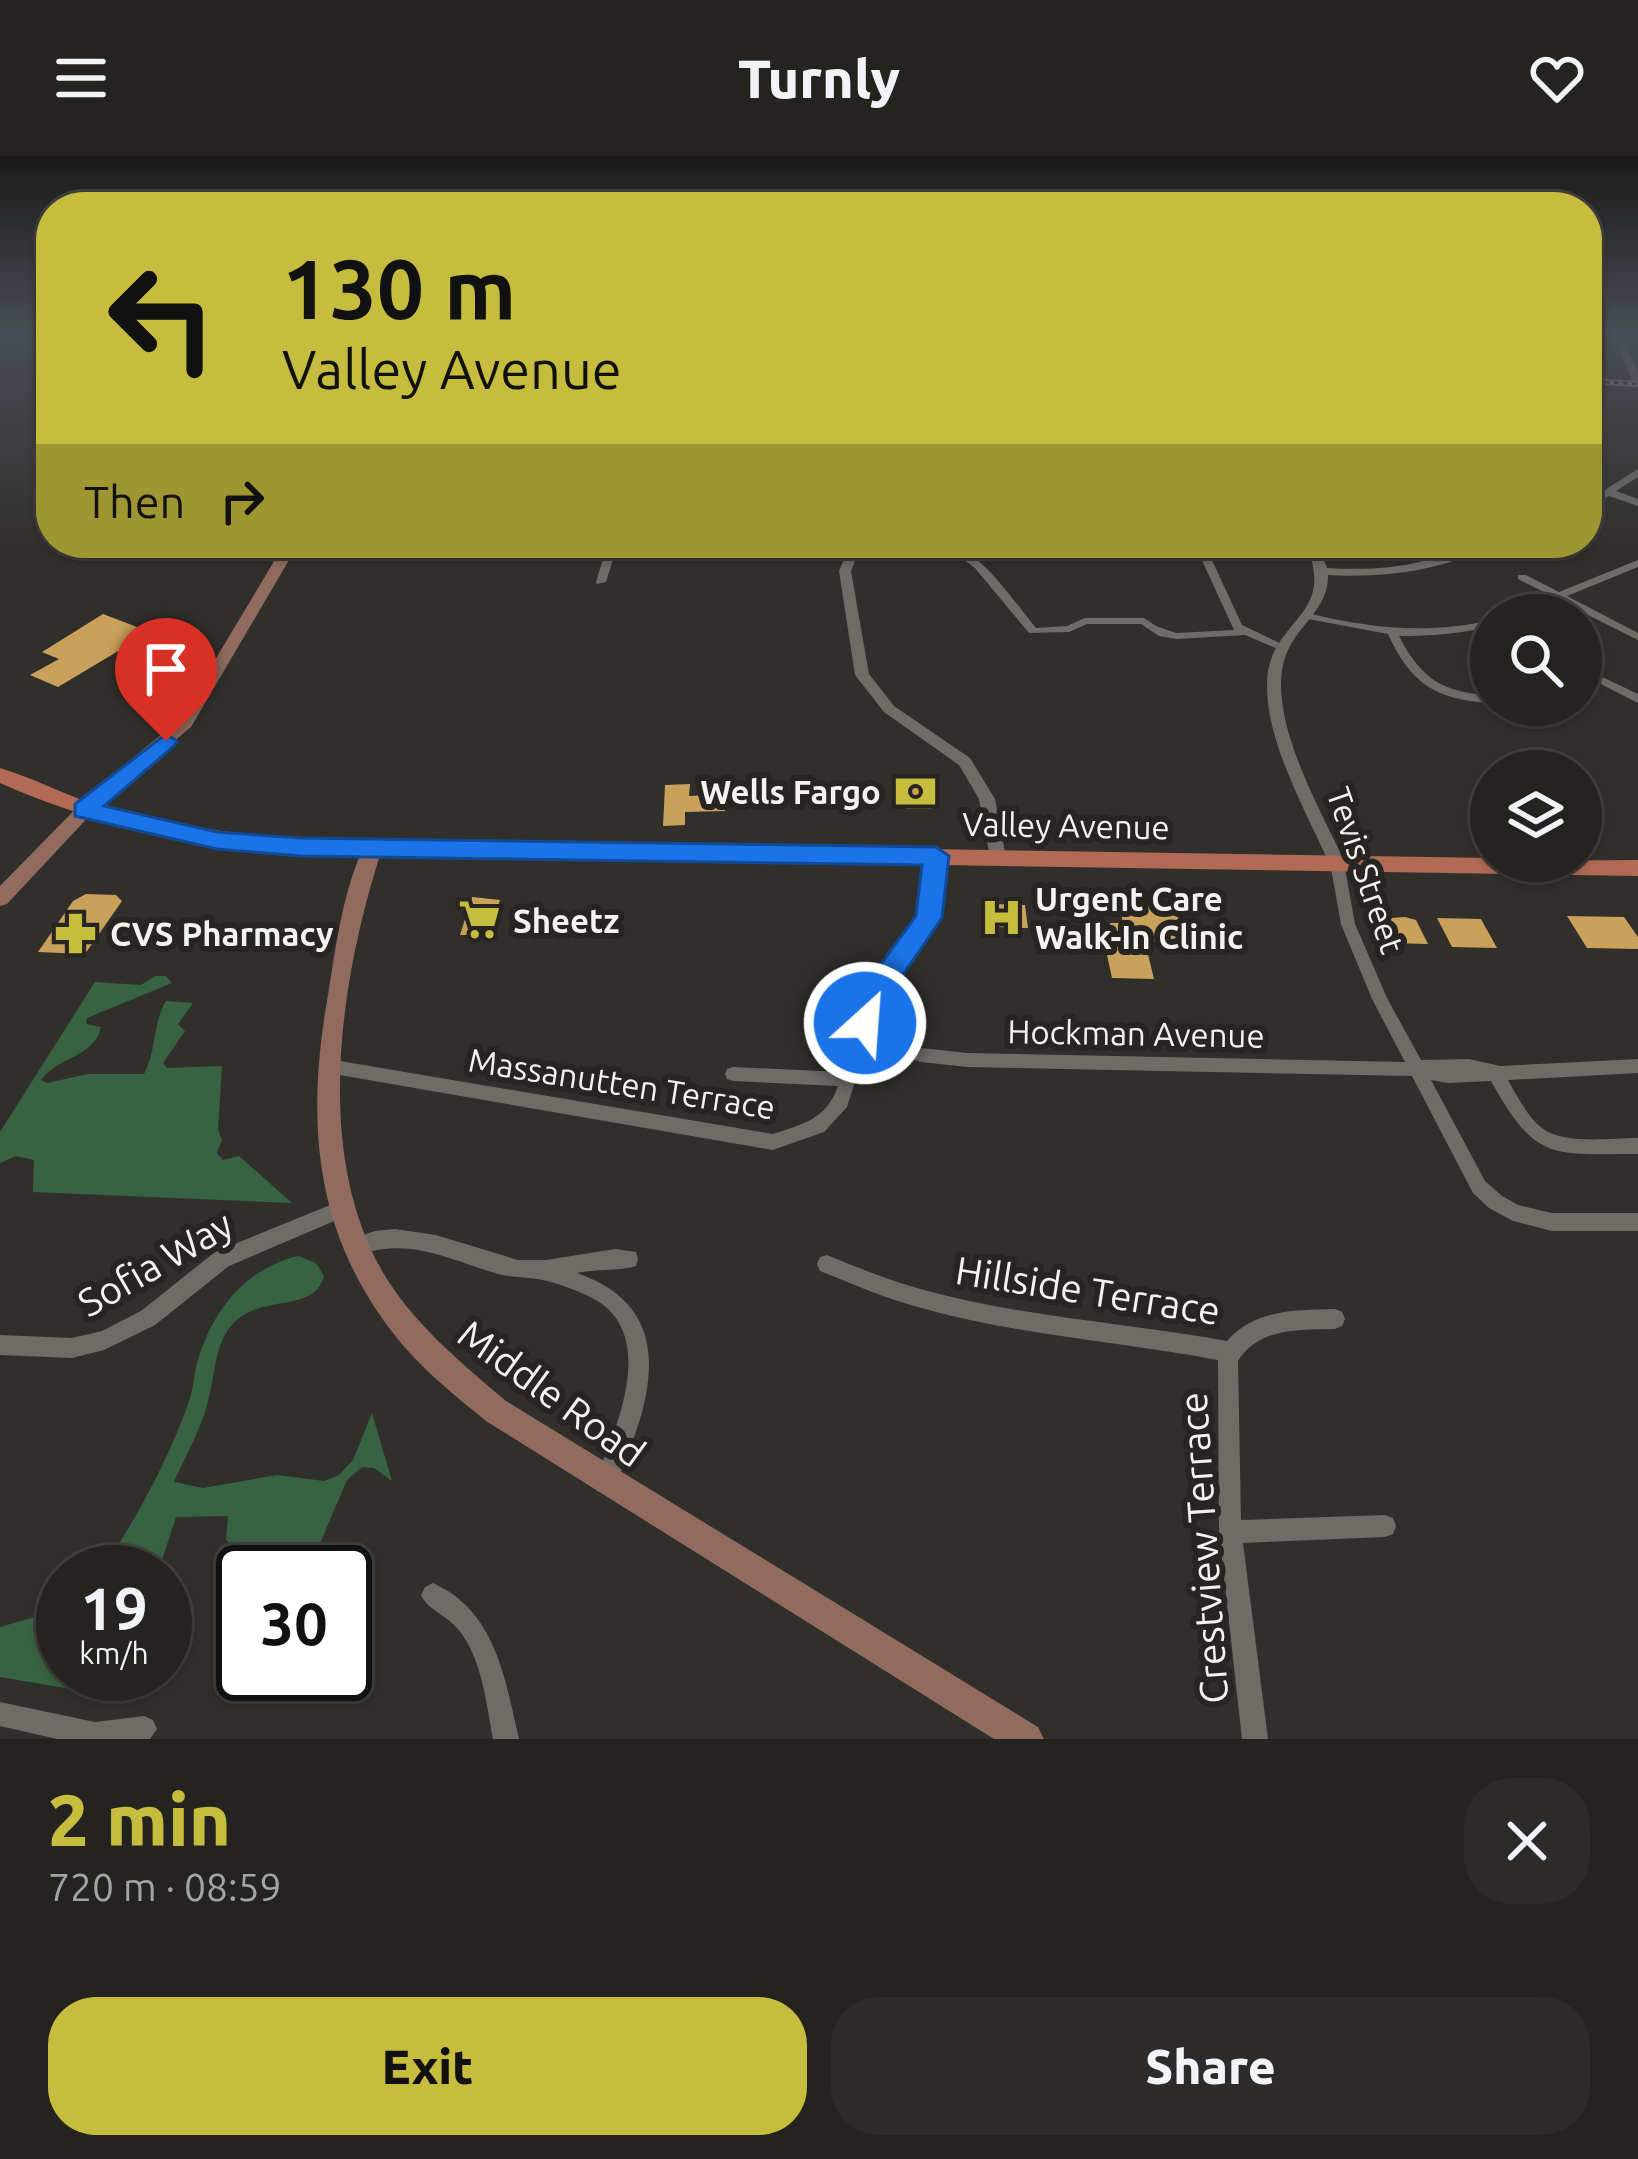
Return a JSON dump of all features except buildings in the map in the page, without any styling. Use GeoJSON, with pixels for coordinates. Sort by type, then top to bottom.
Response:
{"type":"FeatureCollection","features":[{"type":"Feature","properties":{"kind":"main road"},"geometry":{"type":"LineString","coordinates":[[0,898],[84,810],[185,724],[283,558]]}},
{"type":"Feature","properties":{"kind":"main road","name":"Valley Avenue"},"geometry":{"type":"LineString","coordinates":[[0,775],[84,810],[217,840],[372,849],[1638,868]]}},
{"type":"Feature","properties":{"kind":"main road","name":"Middle Road"},"geometry":{"type":"LineString","coordinates":[[372,849],[352,914],[328,1066],[327,1152],[340,1210],[398,1319],[454,1379],[605,1483],[1026,1739]]}},
{"type":"Feature","properties":{"kind":"street"},"geometry":{"type":"LineString","coordinates":[[1602,498],[1638,472]]}},
{"type":"Feature","properties":{"kind":"street"},"geometry":{"type":"LineString","coordinates":[[1611,493],[1638,503]]}},
{"type":"Feature","properties":{"kind":"street"},"geometry":{"type":"LineString","coordinates":[[601,582],[609,558]]}},
{"type":"Feature","properties":{"kind":"street"},"geometry":{"type":"LineString","coordinates":[[849,558],[845,571],[862,675],[889,709],[965,762],[987,799],[998,857]]}},
{"type":"Feature","properties":{"kind":"street"},"geometry":{"type":"LineString","coordinates":[[968,558],[1033,631],[1069,629],[1085,621],[1144,621],[1152,631],[1164,634],[1244,632],[1282,647],[1323,590],[1324,571],[1318,558]]}},
{"type":"Feature","properties":{"kind":"street"},"geometry":{"type":"LineString","coordinates":[[1206,558],[1233,619],[1244,632]]}},
{"type":"Feature","properties":{"kind":"street"},"geometry":{"type":"LineString","coordinates":[[1324,571],[1395,573],[1445,558]]}},
{"type":"Feature","properties":{"kind":"street"},"geometry":{"type":"LineString","coordinates":[[1561,594],[1636,565]]}},
{"type":"Feature","properties":{"kind":"street"},"geometry":{"type":"LineString","coordinates":[[1522,577],[1552,594]]}},
{"type":"Feature","properties":{"kind":"street"},"geometry":{"type":"LineString","coordinates":[[1307,616],[1392,632],[1470,627]]}},
{"type":"Feature","properties":{"kind":"street"},"geometry":{"type":"LineString","coordinates":[[1602,619],[1638,637]]}},
{"type":"Feature","properties":{"kind":"street"},"geometry":{"type":"LineString","coordinates":[[1392,632],[1408,667],[1422,680],[1470,696]]}},
{"type":"Feature","properties":{"kind":"street","name":"Tevis Street"},"geometry":{"type":"LineString","coordinates":[[1282,647],[1274,668],[1275,704],[1337,863],[1348,924],[1414,1069],[1479,1187],[1498,1206],[1537,1222],[1638,1222]]}},
{"type":"Feature","properties":{"kind":"street"},"geometry":{"type":"LineString","coordinates":[[1602,682],[1638,699]]}},
{"type":"Feature","properties":{"kind":"street","name":"Massanutten Terrace"},"geometry":{"type":"LineString","coordinates":[[328,1066],[605,1117],[773,1142],[806,1134],[830,1117],[849,1079],[877,991],[929,918],[936,856]]}},
{"type":"Feature","properties":{"kind":"street","name":"Hockman Avenue"},"geometry":{"type":"LineString","coordinates":[[860,1039],[950,1059],[1414,1069],[1448,1076],[1638,1066]]}},
{"type":"Feature","properties":{"kind":"street"},"geometry":{"type":"LineString","coordinates":[[1494,1071],[1532,1132],[1546,1143],[1638,1146]]}},
{"type":"Feature","properties":{"kind":"street"},"geometry":{"type":"LineString","coordinates":[[733,1074],[849,1079]]}},
{"type":"Feature","properties":{"kind":"street","name":"Sofia Way"},"geometry":{"type":"LineString","coordinates":[[0,1345],[72,1348],[104,1340],[148,1318],[222,1258],[340,1210]]}},
{"type":"Feature","properties":{"kind":"street"},"geometry":{"type":"LineString","coordinates":[[356,1247],[392,1236],[513,1268],[543,1271],[603,1293],[627,1318],[635,1337],[637,1404],[605,1483]]}},
{"type":"Feature","properties":{"kind":"street"},"geometry":{"type":"LineString","coordinates":[[543,1271],[590,1258],[628,1259]]}},
{"type":"Feature","properties":{"kind":"street","name":"Hillside Terrace"},"geometry":{"type":"LineString","coordinates":[[827,1264],[860,1280],[956,1306],[1232,1352],[1250,1331],[1267,1324],[1335,1319]]}},
{"type":"Feature","properties":{"kind":"street","name":"Crestview Terrace"},"geometry":{"type":"LineString","coordinates":[[1232,1352],[1225,1377],[1230,1532],[1255,1739]]}},
{"type":"Feature","properties":{"kind":"street"},"geometry":{"type":"LineString","coordinates":[[1230,1532],[1385,1526]]}},
{"type":"Feature","properties":{"kind":"street"},"geometry":{"type":"LineString","coordinates":[[434,1595],[450,1603],[477,1629],[506,1739]]}},
{"type":"Feature","properties":{"kind":"street"},"geometry":{"type":"LineString","coordinates":[[0,1714],[95,1735],[144,1729]]}},
{"type":"Feature","properties":{"kind":"green space"},"geometry":{"type":"Polygon","coordinates":[[[155,976],[166,976],[172,983],[87,1018],[86,1024],[101,1027],[97,1037],[41,1080],[144,1074],[166,1001],[193,1003],[178,1024],[185,1031],[163,1063],[167,1068],[222,1066],[218,1129],[222,1140],[217,1153],[223,1160],[239,1156],[292,1203],[33,1192],[34,1160],[16,1156],[0,1163],[0,1132],[95,982],[141,985],[155,976]]]}},
{"type":"Feature","properties":{"kind":"green space"},"geometry":{"type":"Polygon","coordinates":[[[298,1256],[316,1263],[324,1276],[311,1295],[262,1307],[230,1327],[220,1348],[204,1415],[174,1482],[203,1488],[277,1475],[324,1481],[339,1475],[353,1460],[372,1413],[392,1481],[374,1468],[362,1467],[347,1480],[319,1545],[232,1545],[226,1540],[228,1516],[176,1517],[167,1545],[117,1545],[182,1420],[199,1356],[214,1322],[248,1280],[298,1256]]]}},
{"type":"Feature","properties":{"kind":"green space"},"geometry":{"type":"Polygon","coordinates":[[[36,1617],[36,1683],[0,1677],[0,1627],[36,1617]]]}},
{"type":"Feature","properties":{"kind":"place","name":"Wells Fargo"},"geometry":{"type":"Point","coordinates":[915,791]}},
{"type":"Feature","properties":{"kind":"place","name":"Urgent Care Walk-In Clinic"},"geometry":{"type":"Point","coordinates":[1001,917]}},
{"type":"Feature","properties":{"kind":"place","name":"Sheetz"},"geometry":{"type":"Point","coordinates":[479,920]}},
{"type":"Feature","properties":{"kind":"place","name":"CVS Pharmacy"},"geometry":{"type":"Point","coordinates":[76,933]}},
{"type":"Feature","properties":{"kind":"route"},"geometry":{"type":"LineString","coordinates":[[166,741],[84,810],[217,840],[300,847],[936,856],[929,918],[877,991],[865,1023]]}}]}
